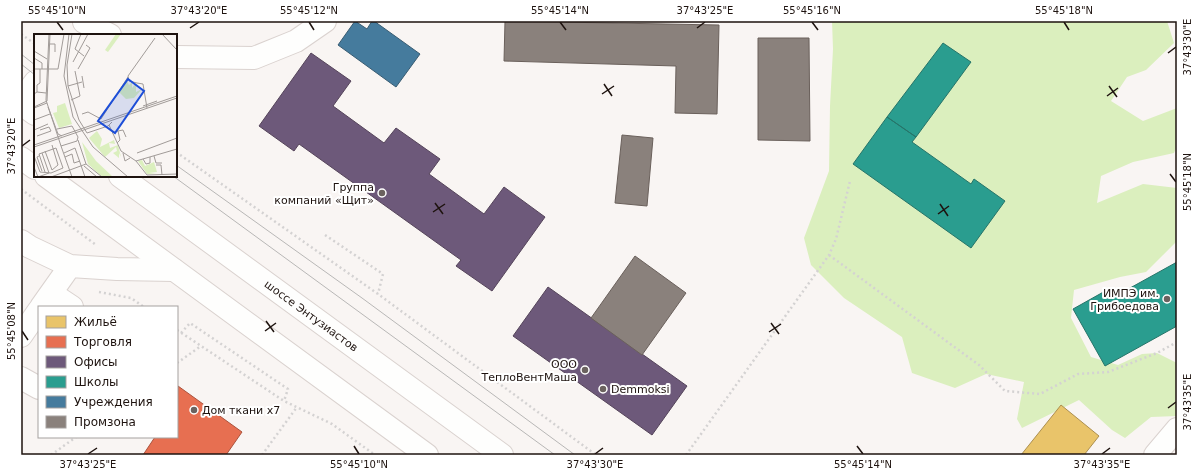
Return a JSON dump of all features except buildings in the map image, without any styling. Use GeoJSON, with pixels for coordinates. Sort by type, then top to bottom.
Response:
{"type":"FeatureCollection","features":[{"type":"Feature","properties":{"kind":"main road"},"geometry":{"type":"LineString","coordinates":[[74,34],[84,21],[108,34]]}},
{"type":"Feature","properties":{"kind":"main road"},"geometry":{"type":"LineString","coordinates":[[177,57],[254,58],[296,41],[325,21]]}},
{"type":"Feature","properties":{"kind":"main road"},"geometry":{"type":"LineString","coordinates":[[34,84],[21,103],[34,113]]}},
{"type":"Feature","properties":{"kind":"main road"},"geometry":{"type":"LineString","coordinates":[[21,158],[34,167]]}},
{"type":"Feature","properties":{"kind":"main road"},"geometry":{"type":"LineString","coordinates":[[47,177],[427,455]]}},
{"type":"Feature","properties":{"kind":"main road","name":"шоссе Энтузиастов"},"geometry":{"type":"LineString","coordinates":[[121,177],[502,455]]}},
{"type":"Feature","properties":{"kind":"main road"},"geometry":{"type":"LineString","coordinates":[[21,241],[30,247],[70,266],[174,270]]}},
{"type":"Feature","properties":{"kind":"main road"},"geometry":{"type":"LineString","coordinates":[[63,306],[46,304],[70,266]]}},
{"type":"Feature","properties":{"kind":"main road"},"geometry":{"type":"LineString","coordinates":[[21,336],[38,314]]}},
{"type":"Feature","properties":{"kind":"main road"},"geometry":{"type":"LineString","coordinates":[[21,378],[38,387]]}},
{"type":"Feature","properties":{"kind":"main road"},"geometry":{"type":"LineString","coordinates":[[1155,455],[1177,429]]}},
{"type":"Feature","properties":{"kind":"path"},"geometry":{"type":"LineString","coordinates":[[21,34],[34,43]]}},
{"type":"Feature","properties":{"kind":"path"},"geometry":{"type":"LineString","coordinates":[[177,153],[378,294],[596,455]]}},
{"type":"Feature","properties":{"kind":"path"},"geometry":{"type":"LineString","coordinates":[[686,455],[829,255],[836,239],[850,181]]}},
{"type":"Feature","properties":{"kind":"path"},"geometry":{"type":"LineString","coordinates":[[21,189],[97,245]]}},
{"type":"Feature","properties":{"kind":"path"},"geometry":{"type":"LineString","coordinates":[[325,235],[383,274],[378,294]]}},
{"type":"Feature","properties":{"kind":"path"},"geometry":{"type":"LineString","coordinates":[[829,255],[979,365],[1005,391],[1040,394],[1078,374],[1108,372],[1157,353],[1177,342]]}},
{"type":"Feature","properties":{"kind":"path"},"geometry":{"type":"LineString","coordinates":[[131,298],[143,306]]}},
{"type":"Feature","properties":{"kind":"path"},"geometry":{"type":"LineString","coordinates":[[181,333],[190,323],[288,389],[284,401]]}},
{"type":"Feature","properties":{"kind":"path"},"geometry":{"type":"LineString","coordinates":[[178,331],[284,401],[332,424],[375,455]]}},
{"type":"Feature","properties":{"kind":"path"},"geometry":{"type":"LineString","coordinates":[[178,362],[201,346]]}},
{"type":"Feature","properties":{"kind":"path"},"geometry":{"type":"LineString","coordinates":[[262,455],[297,407]]}},
{"type":"Feature","properties":{"kind":"path"},"geometry":{"type":"LineString","coordinates":[[51,455],[75,438]]}},
{"type":"Feature","properties":{"kind":"green space"},"geometry":{"type":"Polygon","coordinates":[[[832,21],[1167,21],[1174,43],[1146,70],[1127,77],[1111,101],[1143,121],[1177,108],[1177,146],[1174,153],[1133,162],[1101,176],[1097,203],[1143,184],[1177,188],[1177,241],[1146,272],[1120,277],[1074,290],[1071,318],[1091,357],[1118,365],[1142,354],[1157,353],[1177,363],[1177,416],[1151,417],[1125,438],[1112,430],[1079,400],[1022,428],[1017,419],[1024,382],[986,374],[955,388],[912,373],[902,337],[844,298],[811,265],[804,238],[829,171],[833,49],[832,21]]]}},
{"type":"Feature","properties":{"kind":"tram line"},"geometry":{"type":"LineString","coordinates":[[21,54],[34,64]]}},
{"type":"Feature","properties":{"kind":"tram line"},"geometry":{"type":"LineString","coordinates":[[21,64],[34,74]]}},
{"type":"Feature","properties":{"kind":"tram line"},"geometry":{"type":"LineString","coordinates":[[177,166],[362,298],[575,455]]}},
{"type":"Feature","properties":{"kind":"tram line"},"geometry":{"type":"LineString","coordinates":[[174,177],[555,455]]}},
{"type":"Feature","properties":{"kind":"place","name":"Группа компаний «Щит»"},"geometry":{"type":"Point","coordinates":[382,193]}},
{"type":"Feature","properties":{"kind":"place","name":"ИМПЭ им. Грибоедова"},"geometry":{"type":"Point","coordinates":[1167,299]}},
{"type":"Feature","properties":{"kind":"place","name":"ООО ТеплоВентМаша"},"geometry":{"type":"Point","coordinates":[585,370]}},
{"type":"Feature","properties":{"kind":"place","name":"Demmoksi"},"geometry":{"type":"Point","coordinates":[603,389]}},
{"type":"Feature","properties":{"kind":"place","name":"Дом ткани x7"},"geometry":{"type":"Point","coordinates":[194,410]}}]}
